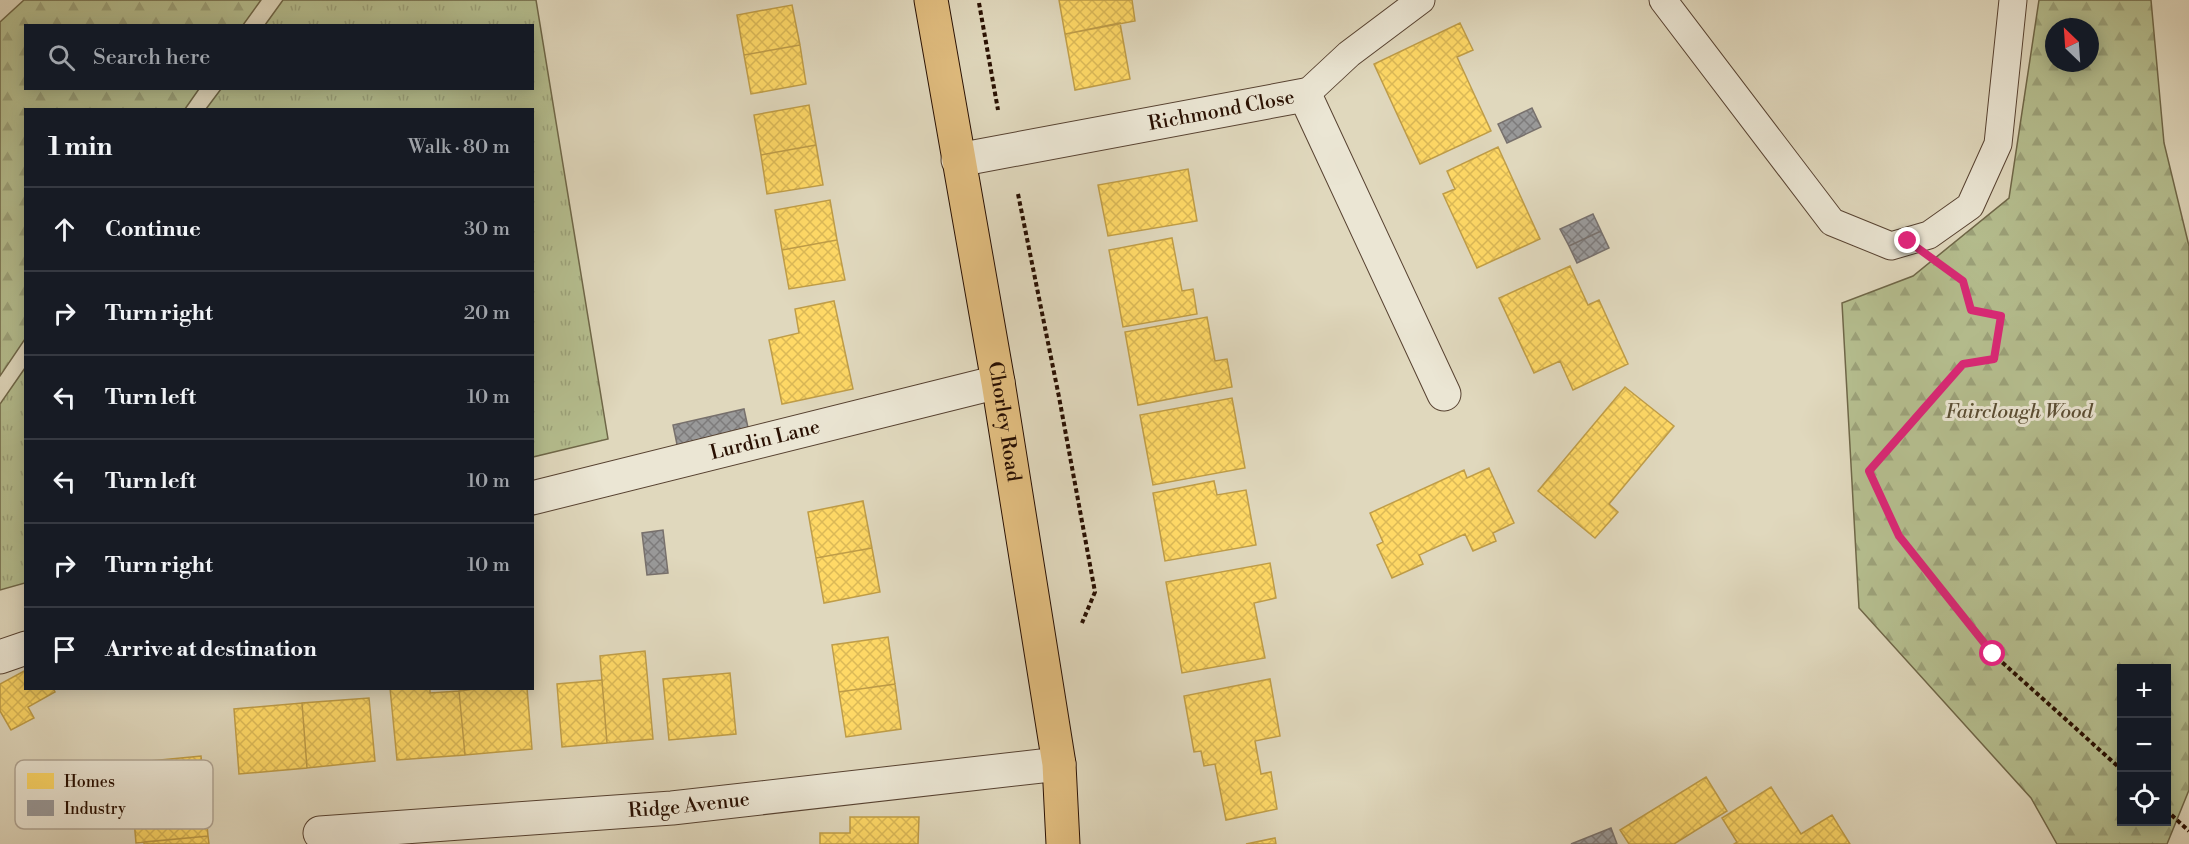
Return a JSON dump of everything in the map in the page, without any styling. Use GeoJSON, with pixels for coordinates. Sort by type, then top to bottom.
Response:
{"type":"FeatureCollection","features":[{"type":"Feature","properties":{"kind":"main road","name":"Chorley Road"},"geometry":{"type":"LineString","coordinates":[[931,0],[998,382],[1059,764],[1063,844]]}},
{"type":"Feature","properties":{"kind":"street","name":"Richmond Close"},"geometry":{"type":"LineString","coordinates":[[958,160],[1305,96],[1444,394]]}},
{"type":"Feature","properties":{"kind":"street","name":"Lurdin Lane"},"geometry":{"type":"LineString","coordinates":[[534,498],[998,382]]}},
{"type":"Feature","properties":{"kind":"street"},"geometry":{"type":"LineString","coordinates":[[0,657],[24,649]]}},
{"type":"Feature","properties":{"kind":"street","name":"Ridge Avenue"},"geometry":{"type":"LineString","coordinates":[[320,833],[672,808],[1059,764]]}},
{"type":"Feature","properties":{"kind":"lane"},"geometry":{"type":"LineString","coordinates":[[1305,96],[1349,54],[1421,0]]}},
{"type":"Feature","properties":{"kind":"lane"},"geometry":{"type":"LineString","coordinates":[[1663,0],[1832,222],[1891,246],[1929,235],[1970,206],[1998,144],[2013,0]]}},
{"type":"Feature","properties":{"kind":"path"},"geometry":{"type":"LineString","coordinates":[[978,0],[998,111]]}},
{"type":"Feature","properties":{"kind":"path"},"geometry":{"type":"LineString","coordinates":[[1016,186],[1095,592],[1081,625]]}},
{"type":"Feature","properties":{"kind":"path"},"geometry":{"type":"LineString","coordinates":[[1908,241],[1963,281],[1971,310],[2001,316],[1994,359],[1963,364],[1869,471],[1899,536],[1993,654],[2117,766]]}},
{"type":"Feature","properties":{"kind":"path"},"geometry":{"type":"LineString","coordinates":[[2171,815],[2189,831]]}},
{"type":"Feature","properties":{"kind":"green space"},"geometry":{"type":"Polygon","coordinates":[[[24,0],[261,0],[244,24],[24,24],[24,90],[198,90],[186,108],[24,108],[24,340],[0,376],[0,22],[24,0]]]}},
{"type":"Feature","properties":{"kind":"green space"},"geometry":{"type":"Polygon","coordinates":[[[283,0],[536,0],[608,439],[534,457],[534,108],[207,108],[220,90],[534,90],[534,24],[266,24],[283,0]]]}},
{"type":"Feature","properties":{"kind":"green space","name":"Fairclough Wood"},"geometry":{"type":"Polygon","coordinates":[[[2039,0],[2151,0],[2164,143],[2189,246],[2189,790],[2167,844],[2057,844],[2031,798],[1859,608],[1842,303],[1913,276],[2009,198],[2039,0]]]}},
{"type":"Feature","properties":{"kind":"green space"},"geometry":{"type":"Polygon","coordinates":[[[24,369],[24,583],[0,590],[0,404],[24,369]]]}},
{"type":"Feature","properties":{"kind":"building: Homes"},"geometry":{"type":"Polygon","coordinates":[[[1059,0],[1132,0],[1135,21],[1065,34],[1059,0]]]}},
{"type":"Feature","properties":{"kind":"building: Homes"},"geometry":{"type":"Polygon","coordinates":[[[792,5],[800,45],[744,55],[737,15],[792,5]]]}},
{"type":"Feature","properties":{"kind":"building: Homes"},"geometry":{"type":"Polygon","coordinates":[[[1120,23],[1130,79],[1075,90],[1065,34],[1120,23]]]}},
{"type":"Feature","properties":{"kind":"building: Homes"},"geometry":{"type":"Polygon","coordinates":[[[1460,23],[1473,50],[1457,57],[1491,131],[1420,164],[1374,64],[1460,23]]]}},
{"type":"Feature","properties":{"kind":"building: Homes"},"geometry":{"type":"Polygon","coordinates":[[[800,45],[806,84],[751,94],[744,55],[800,45]]]}},
{"type":"Feature","properties":{"kind":"building: Homes"},"geometry":{"type":"Polygon","coordinates":[[[809,105],[816,145],[761,155],[754,115],[809,105]]]}},
{"type":"Feature","properties":{"kind":"building: Homes"},"geometry":{"type":"Polygon","coordinates":[[[816,145],[823,185],[767,194],[761,155],[816,145]]]}},
{"type":"Feature","properties":{"kind":"building: Homes"},"geometry":{"type":"Polygon","coordinates":[[[1498,147],[1540,239],[1477,268],[1443,194],[1455,189],[1447,171],[1498,147]]]}},
{"type":"Feature","properties":{"kind":"building: Homes"},"geometry":{"type":"Polygon","coordinates":[[[1188,169],[1197,221],[1108,236],[1098,185],[1188,169]]]}},
{"type":"Feature","properties":{"kind":"building: Homes"},"geometry":{"type":"Polygon","coordinates":[[[830,200],[837,240],[782,250],[775,210],[830,200]]]}},
{"type":"Feature","properties":{"kind":"building: Homes"},"geometry":{"type":"Polygon","coordinates":[[[1172,238],[1182,291],[1193,289],[1197,314],[1123,327],[1109,250],[1172,238]]]}},
{"type":"Feature","properties":{"kind":"building: Homes"},"geometry":{"type":"Polygon","coordinates":[[[837,240],[845,280],[789,289],[782,250],[837,240]]]}},
{"type":"Feature","properties":{"kind":"building: Homes"},"geometry":{"type":"Polygon","coordinates":[[[1570,266],[1588,305],[1599,300],[1628,364],[1573,390],[1560,361],[1534,373],[1499,298],[1570,266]]]}},
{"type":"Feature","properties":{"kind":"building: Homes"},"geometry":{"type":"Polygon","coordinates":[[[834,301],[853,389],[782,404],[769,340],[799,333],[795,309],[834,301]]]}},
{"type":"Feature","properties":{"kind":"building: Homes"},"geometry":{"type":"Polygon","coordinates":[[[1207,317],[1215,361],[1227,359],[1232,387],[1138,405],[1125,332],[1207,317]]]}},
{"type":"Feature","properties":{"kind":"building: Homes"},"geometry":{"type":"Polygon","coordinates":[[[1625,387],[1674,426],[1609,504],[1618,512],[1595,538],[1538,491],[1625,387]]]}},
{"type":"Feature","properties":{"kind":"building: Homes"},"geometry":{"type":"Polygon","coordinates":[[[1232,398],[1245,468],[1153,485],[1140,415],[1232,398]]]}},
{"type":"Feature","properties":{"kind":"building: Homes"},"geometry":{"type":"Polygon","coordinates":[[[1489,468],[1514,523],[1493,533],[1496,541],[1473,551],[1465,534],[1419,555],[1423,564],[1392,578],[1377,545],[1383,542],[1370,513],[1464,470],[1467,478],[1489,468]]]}},
{"type":"Feature","properties":{"kind":"building: Homes"},"geometry":{"type":"Polygon","coordinates":[[[1214,481],[1217,495],[1246,490],[1256,545],[1165,561],[1153,493],[1214,481]]]}},
{"type":"Feature","properties":{"kind":"building: Homes"},"geometry":{"type":"Polygon","coordinates":[[[863,501],[872,548],[816,558],[808,512],[863,501]]]}},
{"type":"Feature","properties":{"kind":"building: Homes"},"geometry":{"type":"Polygon","coordinates":[[[872,548],[880,592],[824,603],[816,558],[872,548]]]}},
{"type":"Feature","properties":{"kind":"building: Homes"},"geometry":{"type":"Polygon","coordinates":[[[1270,563],[1276,598],[1254,603],[1265,658],[1182,673],[1166,582],[1270,563]]]}},
{"type":"Feature","properties":{"kind":"building: Homes"},"geometry":{"type":"Polygon","coordinates":[[[888,637],[895,684],[839,692],[832,645],[888,637]]]}},
{"type":"Feature","properties":{"kind":"building: Homes"},"geometry":{"type":"Polygon","coordinates":[[[645,651],[653,739],[607,743],[600,656],[645,651]]]}},
{"type":"Feature","properties":{"kind":"building: Homes"},"geometry":{"type":"Polygon","coordinates":[[[24,671],[24,690],[54,690],[55,692],[28,707],[34,718],[11,730],[0,711],[0,684],[24,671]]]}},
{"type":"Feature","properties":{"kind":"building: Homes"},"geometry":{"type":"Polygon","coordinates":[[[730,673],[736,734],[669,740],[663,679],[730,673]]]}},
{"type":"Feature","properties":{"kind":"building: Homes"},"geometry":{"type":"Polygon","coordinates":[[[1270,679],[1280,736],[1255,741],[1261,774],[1271,772],[1277,809],[1226,820],[1215,764],[1204,766],[1201,751],[1194,752],[1184,696],[1270,679]]]}},
{"type":"Feature","properties":{"kind":"building: Homes"},"geometry":{"type":"Polygon","coordinates":[[[602,680],[607,743],[562,747],[557,684],[602,680]]]}},
{"type":"Feature","properties":{"kind":"building: Homes"},"geometry":{"type":"Polygon","coordinates":[[[895,684],[901,729],[846,737],[839,692],[895,684]]]}},
{"type":"Feature","properties":{"kind":"building: Homes"},"geometry":{"type":"Polygon","coordinates":[[[390,690],[430,690],[430,693],[459,691],[465,755],[397,760],[390,690]]]}},
{"type":"Feature","properties":{"kind":"building: Homes"},"geometry":{"type":"Polygon","coordinates":[[[527,690],[532,749],[465,755],[459,691],[527,690]]]}},
{"type":"Feature","properties":{"kind":"building: Homes"},"geometry":{"type":"Polygon","coordinates":[[[369,698],[375,761],[307,768],[302,703],[369,698]]]}},
{"type":"Feature","properties":{"kind":"building: Homes"},"geometry":{"type":"Polygon","coordinates":[[[302,703],[307,768],[239,774],[234,709],[302,703]]]}},
{"type":"Feature","properties":{"kind":"building: Homes"},"geometry":{"type":"Polygon","coordinates":[[[201,756],[201,760],[160,760],[201,756]]]}},
{"type":"Feature","properties":{"kind":"building: Homes"},"geometry":{"type":"Polygon","coordinates":[[[1706,777],[1727,811],[1674,844],[1629,844],[1620,830],[1706,777]]]}},
{"type":"Feature","properties":{"kind":"building: Homes"},"geometry":{"type":"Polygon","coordinates":[[[1771,787],[1801,834],[1832,815],[1850,844],[1734,844],[1737,842],[1722,818],[1771,787]]]}},
{"type":"Feature","properties":{"kind":"building: Homes"},"geometry":{"type":"Polygon","coordinates":[[[850,817],[919,817],[918,844],[820,844],[820,833],[850,833],[850,817]]]}},
{"type":"Feature","properties":{"kind":"building: Homes"},"geometry":{"type":"Polygon","coordinates":[[[135,829],[207,829],[208,836],[136,843],[135,829]]]}},
{"type":"Feature","properties":{"kind":"building: Homes"},"geometry":{"type":"Polygon","coordinates":[[[208,836],[209,844],[144,844],[144,842],[208,836]]]}},
{"type":"Feature","properties":{"kind":"building: Homes"},"geometry":{"type":"Polygon","coordinates":[[[1275,838],[1276,844],[1246,844],[1275,838]]]}},
{"type":"Feature","properties":{"kind":"building: Industry"},"geometry":{"type":"Polygon","coordinates":[[[1532,108],[1541,127],[1507,143],[1498,124],[1532,108]]]}},
{"type":"Feature","properties":{"kind":"building: Industry"},"geometry":{"type":"Polygon","coordinates":[[[1593,214],[1601,231],[1569,246],[1560,229],[1593,214]]]}},
{"type":"Feature","properties":{"kind":"building: Industry"},"geometry":{"type":"Polygon","coordinates":[[[1601,231],[1609,248],[1577,263],[1569,246],[1601,231]]]}},
{"type":"Feature","properties":{"kind":"building: Industry"},"geometry":{"type":"Polygon","coordinates":[[[744,409],[750,437],[679,454],[673,425],[744,409]]]}},
{"type":"Feature","properties":{"kind":"building: Industry"},"geometry":{"type":"Polygon","coordinates":[[[663,530],[668,573],[647,575],[642,533],[663,530]]]}},
{"type":"Feature","properties":{"kind":"building: Industry"},"geometry":{"type":"Polygon","coordinates":[[[1611,828],[1617,844],[1571,844],[1611,828]]]}},
{"type":"Feature","properties":{"kind":"route"},"geometry":{"type":"LineString","coordinates":[[1908,241],[1963,281],[1971,310],[2001,316],[1994,359],[1963,364],[1869,471],[1899,536],[1993,654]]}}]}
